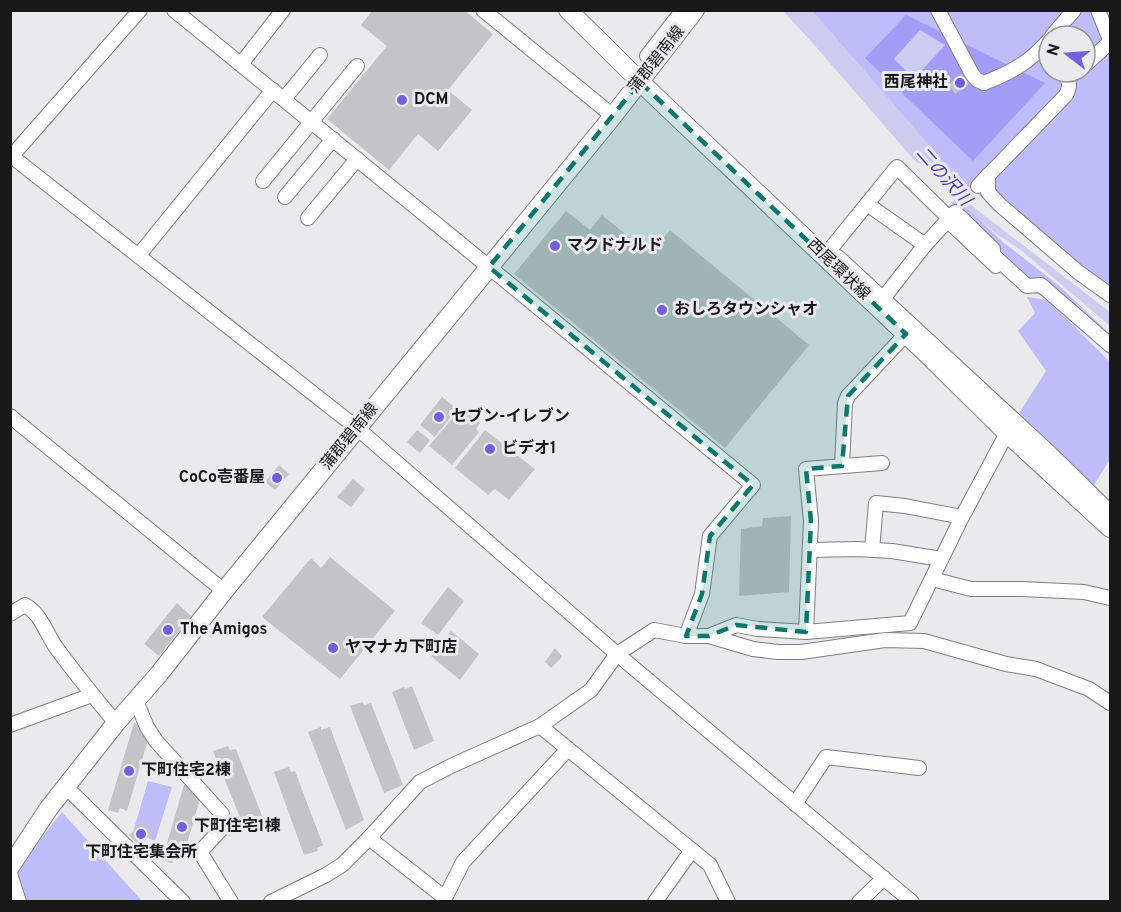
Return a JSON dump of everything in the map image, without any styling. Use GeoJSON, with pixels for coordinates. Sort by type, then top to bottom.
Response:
{"type":"FeatureCollection","features":[{"type":"Feature","properties":{"kind":"main road","name":"西尾環状線"},"geometry":{"type":"LineString","coordinates":[[568,10],[640,82],[831,257],[1007,433],[1110,528]]}},
{"type":"Feature","properties":{"kind":"main road","name":"蒲郡碧南線"},"geometry":{"type":"LineString","coordinates":[[10,867],[66,787],[116,723],[613,116],[694,10]]}},
{"type":"Feature","properties":{"kind":"street"},"geometry":{"type":"LineString","coordinates":[[140,10],[11,157],[357,428],[617,654],[912,902]]}},
{"type":"Feature","properties":{"kind":"street"},"geometry":{"type":"LineString","coordinates":[[174,10],[753,485],[710,536],[702,594],[686,636]]}},
{"type":"Feature","properties":{"kind":"street"},"geometry":{"type":"LineString","coordinates":[[241,64],[284,10]]}},
{"type":"Feature","properties":{"kind":"street"},"geometry":{"type":"LineString","coordinates":[[483,10],[613,116]]}},
{"type":"Feature","properties":{"kind":"street"},"geometry":{"type":"LineString","coordinates":[[647,56],[683,10]]}},
{"type":"Feature","properties":{"kind":"street"},"geometry":{"type":"LineString","coordinates":[[938,10],[972,74],[980,82],[984,83],[1017,68],[1037,54]]}},
{"type":"Feature","properties":{"kind":"street"},"geometry":{"type":"LineString","coordinates":[[1062,24],[1074,10]]}},
{"type":"Feature","properties":{"kind":"street"},"geometry":{"type":"LineString","coordinates":[[1097,53],[1110,41],[1098,10]]}},
{"type":"Feature","properties":{"kind":"street"},"geometry":{"type":"LineString","coordinates":[[1104,10],[1110,23]]}},
{"type":"Feature","properties":{"kind":"street"},"geometry":{"type":"LineString","coordinates":[[284,99],[320,55]]}},
{"type":"Feature","properties":{"kind":"street"},"geometry":{"type":"LineString","coordinates":[[263,181],[357,66]]}},
{"type":"Feature","properties":{"kind":"street"},"geometry":{"type":"LineString","coordinates":[[978,186],[1066,95],[1070,84]]}},
{"type":"Feature","properties":{"kind":"street"},"geometry":{"type":"LineString","coordinates":[[139,255],[273,90]]}},
{"type":"Feature","properties":{"kind":"street"},"geometry":{"type":"LineString","coordinates":[[285,197],[333,139]]}},
{"type":"Feature","properties":{"kind":"street"},"geometry":{"type":"LineString","coordinates":[[308,218],[357,159]]}},
{"type":"Feature","properties":{"kind":"street"},"geometry":{"type":"LineString","coordinates":[[831,257],[867,204],[897,167],[1026,294]]}},
{"type":"Feature","properties":{"kind":"street"},"geometry":{"type":"LineString","coordinates":[[988,175],[988,192],[999,204],[1078,272],[1110,295]]}},
{"type":"Feature","properties":{"kind":"street"},"geometry":{"type":"LineString","coordinates":[[867,204],[925,245]]}},
{"type":"Feature","properties":{"kind":"street"},"geometry":{"type":"LineString","coordinates":[[950,217],[879,303],[1051,454],[1110,512]]}},
{"type":"Feature","properties":{"kind":"street"},"geometry":{"type":"LineString","coordinates":[[950,217],[993,249],[993,255],[1027,286],[1041,285],[1110,345]]}},
{"type":"Feature","properties":{"kind":"street"},"geometry":{"type":"LineString","coordinates":[[842,466],[845,403],[848,396],[906,334]]}},
{"type":"Feature","properties":{"kind":"street"},"geometry":{"type":"LineString","coordinates":[[10,416],[224,591]]}},
{"type":"Feature","properties":{"kind":"street"},"geometry":{"type":"LineString","coordinates":[[709,636],[735,625],[806,632],[910,623],[962,517],[1007,433]]}},
{"type":"Feature","properties":{"kind":"street"},"geometry":{"type":"LineString","coordinates":[[806,632],[811,520],[806,469],[882,463]]}},
{"type":"Feature","properties":{"kind":"street"},"geometry":{"type":"LineString","coordinates":[[872,550],[876,503],[962,517]]}},
{"type":"Feature","properties":{"kind":"street"},"geometry":{"type":"LineString","coordinates":[[811,550],[892,551],[941,559]]}},
{"type":"Feature","properties":{"kind":"street"},"geometry":{"type":"LineString","coordinates":[[932,579],[970,589],[1084,592],[1110,598]]}},
{"type":"Feature","properties":{"kind":"street"},"geometry":{"type":"LineString","coordinates":[[10,614],[25,605],[32,609],[54,644],[116,723]]}},
{"type":"Feature","properties":{"kind":"street"},"geometry":{"type":"LineString","coordinates":[[271,902],[287,898],[326,875],[349,858],[420,782],[540,726],[591,690],[617,654],[654,630],[686,636],[709,636],[753,649],[778,652],[801,652],[885,640],[924,641],[1006,664],[1036,669],[1089,689],[1110,703]]}},
{"type":"Feature","properties":{"kind":"street"},"geometry":{"type":"LineString","coordinates":[[10,709],[14,724],[92,695]]}},
{"type":"Feature","properties":{"kind":"street"},"geometry":{"type":"LineString","coordinates":[[136,701],[156,741],[222,814],[224,826],[200,852],[231,902]]}},
{"type":"Feature","properties":{"kind":"street"},"geometry":{"type":"LineString","coordinates":[[540,726],[710,865],[728,902]]}},
{"type":"Feature","properties":{"kind":"street"},"geometry":{"type":"LineString","coordinates":[[369,838],[445,900],[463,862],[568,749]]}},
{"type":"Feature","properties":{"kind":"street"},"geometry":{"type":"LineString","coordinates":[[795,804],[826,757],[919,768]]}},
{"type":"Feature","properties":{"kind":"street"},"geometry":{"type":"LineString","coordinates":[[66,787],[183,902]]}},
{"type":"Feature","properties":{"kind":"street"},"geometry":{"type":"LineString","coordinates":[[655,902],[692,850]]}},
{"type":"Feature","properties":{"kind":"street"},"geometry":{"type":"LineString","coordinates":[[10,874],[19,902]]}},
{"type":"Feature","properties":{"kind":"street"},"geometry":{"type":"LineString","coordinates":[[858,902],[884,878]]}},
{"type":"Feature","properties":{"kind":"street"},"geometry":{"type":"LineString","coordinates":[[215,902],[222,889]]}},
{"type":"Feature","properties":{"kind":"highlighted area"},"geometry":{"type":"Polygon","coordinates":[[[640,82],[906,334],[848,396],[842,466],[806,469],[811,521],[806,632],[736,625],[709,636],[686,636],[702,594],[710,536],[753,485],[489,267],[640,82]]]}},
{"type":"Feature","properties":{"kind":"shaded area"},"geometry":{"type":"Polygon","coordinates":[[[787,11],[1110,11],[1110,302],[1057,263],[974,190],[963,201],[787,11]]]}},
{"type":"Feature","properties":{"kind":"shaded area"},"geometry":{"type":"Polygon","coordinates":[[[906,15],[1037,79],[1037,84],[1044,84],[973,161],[865,58],[906,15]]]}},
{"type":"Feature","properties":{"kind":"shaded area"},"geometry":{"type":"Polygon","coordinates":[[[956,197],[1003,242],[1057,284],[1110,334],[1110,356],[1049,297],[1025,291],[947,212],[956,197]]]}},
{"type":"Feature","properties":{"kind":"shaded area"},"geometry":{"type":"Polygon","coordinates":[[[1027,297],[1048,300],[1110,362],[1110,459],[1094,485],[1085,492],[1012,424],[1046,371],[1018,331],[1035,313],[1027,297]]]}},
{"type":"Feature","properties":{"kind":"shaded area"},"geometry":{"type":"Polygon","coordinates":[[[148,781],[172,787],[155,841],[140,829],[133,832],[148,781]]]}},
{"type":"Feature","properties":{"kind":"shaded area"},"geometry":{"type":"Polygon","coordinates":[[[62,812],[142,901],[11,902],[11,886],[26,857],[62,812]]]}},
{"type":"Feature","properties":{"kind":"water"},"geometry":{"type":"Polygon","coordinates":[[[783,11],[795,11],[967,202],[1110,312],[1110,326],[1022,251],[998,235],[963,205],[783,11]]]}},
{"type":"Feature","properties":{"kind":"water"},"geometry":{"type":"Polygon","coordinates":[[[920,30],[945,45],[914,79],[894,59],[920,30]]]}},
{"type":"Feature","properties":{"kind":"building","name":"DCM"},"geometry":{"type":"Polygon","coordinates":[[[373,10],[464,10],[493,34],[448,90],[472,110],[438,151],[418,134],[389,170],[327,119],[387,46],[361,25],[373,10]]]}},
{"type":"Feature","properties":{"kind":"building","name":"西尾神社"},"geometry":{"type":"Polygon","coordinates":[[[961,74],[970,83],[955,94],[949,84],[961,74]]]}},
{"type":"Feature","properties":{"kind":"building","name":"おしろタウンシャオ"},"geometry":{"type":"Polygon","coordinates":[[[566,211],[590,230],[602,215],[650,254],[670,230],[809,345],[725,448],[514,274],[566,211]]]}},
{"type":"Feature","properties":{"kind":"building","name":"セブン-イレブン"},"geometry":{"type":"Polygon","coordinates":[[[442,397],[457,409],[435,437],[420,425],[442,397]]]}},
{"type":"Feature","properties":{"kind":"building"},"geometry":{"type":"Polygon","coordinates":[[[461,408],[480,423],[476,429],[479,432],[452,465],[429,446],[461,408]]]}},
{"type":"Feature","properties":{"kind":"building"},"geometry":{"type":"Polygon","coordinates":[[[417,430],[430,440],[420,453],[407,442],[417,430]]]}},
{"type":"Feature","properties":{"kind":"building","name":"ビデオ1"},"geometry":{"type":"Polygon","coordinates":[[[485,430],[535,469],[509,500],[495,489],[488,495],[455,468],[485,430]]]}},
{"type":"Feature","properties":{"kind":"building","name":"CoCo壱番屋"},"geometry":{"type":"Polygon","coordinates":[[[279,465],[289,474],[275,490],[265,482],[279,465]]]}},
{"type":"Feature","properties":{"kind":"building"},"geometry":{"type":"Polygon","coordinates":[[[353,479],[365,489],[351,507],[337,497],[353,479]]]}},
{"type":"Feature","properties":{"kind":"building"},"geometry":{"type":"Polygon","coordinates":[[[791,516],[789,592],[739,596],[741,529],[762,526],[763,518],[791,516]]]}},
{"type":"Feature","properties":{"kind":"building","name":"ヤマナカ下町店"},"geometry":{"type":"Polygon","coordinates":[[[330,557],[395,611],[340,679],[262,617],[311,558],[321,568],[330,557]]]}},
{"type":"Feature","properties":{"kind":"building"},"geometry":{"type":"Polygon","coordinates":[[[448,587],[464,601],[438,635],[421,623],[448,587]]]}},
{"type":"Feature","properties":{"kind":"building","name":"The Amigos"},"geometry":{"type":"Polygon","coordinates":[[[177,603],[191,616],[159,656],[144,644],[177,603]]]}},
{"type":"Feature","properties":{"kind":"building"},"geometry":{"type":"Polygon","coordinates":[[[451,631],[479,654],[460,680],[431,656],[451,631]]]}},
{"type":"Feature","properties":{"kind":"building"},"geometry":{"type":"Polygon","coordinates":[[[555,648],[562,657],[551,668],[545,662],[555,648]]]}},
{"type":"Feature","properties":{"kind":"building"},"geometry":{"type":"Polygon","coordinates":[[[412,686],[434,741],[414,750],[392,692],[412,686]]]}},
{"type":"Feature","properties":{"kind":"building"},"geometry":{"type":"Polygon","coordinates":[[[363,702],[364,705],[371,703],[403,785],[384,793],[350,706],[363,702]]]}},
{"type":"Feature","properties":{"kind":"building","name":"下町住宅2棟"},"geometry":{"type":"Polygon","coordinates":[[[134,723],[146,727],[150,733],[127,811],[120,808],[118,813],[108,810],[134,723]]]}},
{"type":"Feature","properties":{"kind":"building"},"geometry":{"type":"Polygon","coordinates":[[[321,727],[321,730],[330,727],[364,820],[346,830],[308,732],[321,727]]]}},
{"type":"Feature","properties":{"kind":"building"},"geometry":{"type":"Polygon","coordinates":[[[228,746],[230,750],[236,749],[264,821],[257,824],[259,827],[246,832],[213,751],[228,746]]]}},
{"type":"Feature","properties":{"kind":"building"},"geometry":{"type":"Polygon","coordinates":[[[289,767],[291,772],[295,771],[323,845],[317,848],[318,851],[304,855],[274,772],[289,767]]]}},
{"type":"Feature","properties":{"kind":"building","name":"下町住宅1棟"},"geometry":{"type":"Polygon","coordinates":[[[184,785],[195,787],[201,795],[182,861],[174,858],[172,863],[162,860],[184,785]]]}},
{"type":"Feature","properties":{"kind":"building","name":"下町住宅集会所"},"geometry":{"type":"Polygon","coordinates":[[[143,822],[153,832],[139,846],[129,835],[143,822]]]}},
{"type":"Feature","properties":{"kind":"waterway","name":"二の沢川"},"geometry":{"type":"LineString","coordinates":[[798,10],[922,153]]}},
{"type":"Feature","properties":{"kind":"place","name":"西尾神社"},"geometry":{"type":"Point","coordinates":[960,83]}},
{"type":"Feature","properties":{"kind":"place","name":"DCM"},"geometry":{"type":"Point","coordinates":[402,100]}},
{"type":"Feature","properties":{"kind":"place","name":"マクドナルド"},"geometry":{"type":"Point","coordinates":[555,246]}},
{"type":"Feature","properties":{"kind":"place","name":"おしろタウンシャオ"},"geometry":{"type":"Point","coordinates":[662,310]}},
{"type":"Feature","properties":{"kind":"place","name":"セブン-イレブン"},"geometry":{"type":"Point","coordinates":[439,417]}},
{"type":"Feature","properties":{"kind":"place","name":"ビデオ1"},"geometry":{"type":"Point","coordinates":[490,449]}},
{"type":"Feature","properties":{"kind":"place","name":"CoCo壱番屋"},"geometry":{"type":"Point","coordinates":[277,478]}},
{"type":"Feature","properties":{"kind":"place","name":"The Amigos"},"geometry":{"type":"Point","coordinates":[168,630]}},
{"type":"Feature","properties":{"kind":"place","name":"ヤマナカ下町店"},"geometry":{"type":"Point","coordinates":[333,648]}},
{"type":"Feature","properties":{"kind":"place","name":"下町住宅2棟"},"geometry":{"type":"Point","coordinates":[129,771]}},
{"type":"Feature","properties":{"kind":"place","name":"下町住宅1棟"},"geometry":{"type":"Point","coordinates":[182,827]}},
{"type":"Feature","properties":{"kind":"place","name":"下町住宅集会所"},"geometry":{"type":"Point","coordinates":[141,834]}}]}
